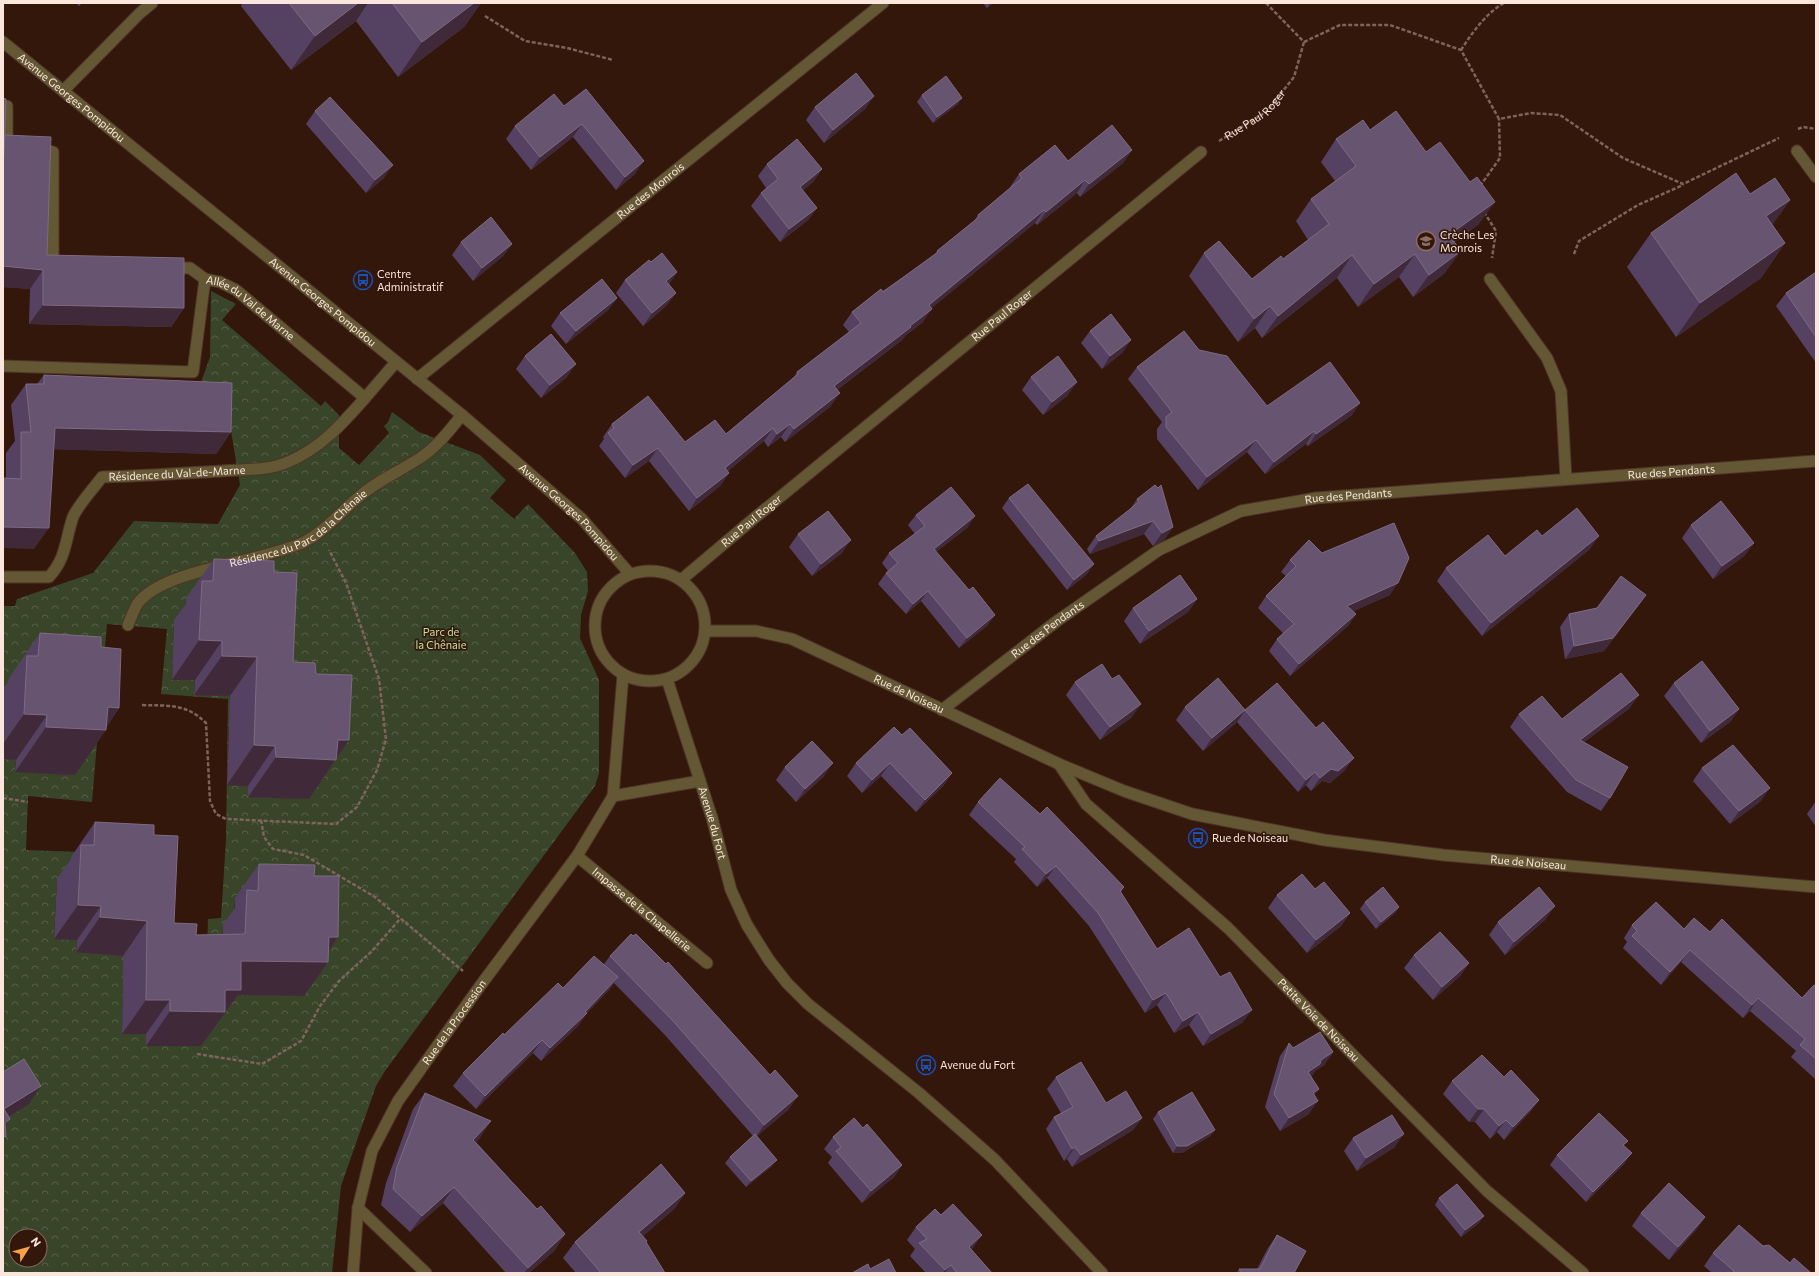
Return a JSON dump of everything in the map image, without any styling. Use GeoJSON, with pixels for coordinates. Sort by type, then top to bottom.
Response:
{"type":"FeatureCollection","features":[{"type":"Feature","properties":{"kind":"street"},"geometry":{"type":"LineString","coordinates":[[63,91],[140,12],[152,3]]}},
{"type":"Feature","properties":{"kind":"street","name":"Rue des Monrois"},"geometry":{"type":"LineString","coordinates":[[417,379],[883,3]]}},
{"type":"Feature","properties":{"kind":"street","name":"Avenue Georges Pompidou"},"geometry":{"type":"LineString","coordinates":[[3,42],[293,276],[462,415],[582,519],[630,574]]}},
{"type":"Feature","properties":{"kind":"street"},"geometry":{"type":"LineString","coordinates":[[3,106],[7,106],[7,141],[53,152],[53,264],[68,265]]}},
{"type":"Feature","properties":{"kind":"street"},"geometry":{"type":"LineString","coordinates":[[1797,151],[1816,177]]}},
{"type":"Feature","properties":{"kind":"street","name":"Rue Paul Roger"},"geometry":{"type":"LineString","coordinates":[[681,580],[758,515],[1201,152]]}},
{"type":"Feature","properties":{"kind":"street"},"geometry":{"type":"LineString","coordinates":[[159,268],[190,268],[205,279]]}},
{"type":"Feature","properties":{"kind":"street","name":"Allée du Val de Marne"},"geometry":{"type":"LineString","coordinates":[[3,366],[193,372],[205,279],[220,282],[236,290],[365,398]]}},
{"type":"Feature","properties":{"kind":"street"},"geometry":{"type":"LineString","coordinates":[[1490,279],[1547,358],[1561,391],[1566,479]]}},
{"type":"Feature","properties":{"kind":"street"},"geometry":{"type":"LineString","coordinates":[[365,398],[396,362]]}},
{"type":"Feature","properties":{"kind":"street","name":"Résidence du Val-de-Marne"},"geometry":{"type":"LineString","coordinates":[[3,577],[49,577],[58,566],[66,546],[73,516],[102,477],[158,476],[251,469],[288,462],[315,446],[332,433],[365,398]]}},
{"type":"Feature","properties":{"kind":"street","name":"Résidence du Parc de la Chênaie"},"geometry":{"type":"LineString","coordinates":[[128,625],[138,603],[153,589],[175,579],[283,550],[320,532],[360,496],[383,479],[426,453],[442,440],[462,415]]}},
{"type":"Feature","properties":{"kind":"street","name":"Rue des Pendants"},"geometry":{"type":"LineString","coordinates":[[942,710],[1057,621],[1160,550],[1241,511],[1316,498],[1816,461]]}},
{"type":"Feature","properties":{"kind":"street"},"geometry":{"type":"LineString","coordinates":[[647,570],[665,573],[681,580],[692,590],[700,602],[704,616],[705,631],[701,647],[693,661],[682,672],[667,679],[652,682],[638,680],[623,675],[609,664],[599,649],[594,631],[595,613],[602,597],[614,583],[630,574],[647,570]]}},
{"type":"Feature","properties":{"kind":"street","name":"Rue de Noiseau"},"geometry":{"type":"LineString","coordinates":[[705,631],[756,631],[792,639],[1058,764],[1124,791],[1192,814],[1324,840],[1443,855],[1816,887]]}},
{"type":"Feature","properties":{"kind":"street"},"geometry":{"type":"LineString","coordinates":[[623,675],[613,796],[700,781]]}},
{"type":"Feature","properties":{"kind":"street","name":"Avenue du Fort"},"geometry":{"type":"LineString","coordinates":[[667,679],[712,818],[731,890],[747,925],[769,960],[787,983],[808,1004],[919,1093],[995,1160],[1102,1273]]}},
{"type":"Feature","properties":{"kind":"street","name":"Petite Voie de Noiseau"},"geometry":{"type":"LineString","coordinates":[[1058,764],[1086,804],[1228,928],[1487,1191],[1583,1273]]}},
{"type":"Feature","properties":{"kind":"street","name":"Rue de la Procession"},"geometry":{"type":"LineString","coordinates":[[353,1273],[358,1208],[372,1151],[398,1101],[480,986],[577,856],[613,796]]}},
{"type":"Feature","properties":{"kind":"street","name":"Impasse de la Chapellerie"},"geometry":{"type":"LineString","coordinates":[[577,856],[707,963]]}},
{"type":"Feature","properties":{"kind":"street"},"geometry":{"type":"LineString","coordinates":[[358,1208],[426,1273]]}},
{"type":"Feature","properties":{"kind":"path"},"geometry":{"type":"LineString","coordinates":[[1266,3],[1304,42],[1340,25],[1390,25],[1461,50],[1499,119],[1500,158],[1477,189]]}},
{"type":"Feature","properties":{"kind":"path"},"geometry":{"type":"LineString","coordinates":[[1461,50],[1471,34],[1504,3]]}},
{"type":"Feature","properties":{"kind":"path"},"geometry":{"type":"LineString","coordinates":[[485,16],[525,41],[567,48],[613,60]]}},
{"type":"Feature","properties":{"kind":"path","name":"Rue Paul Roger"},"geometry":{"type":"LineString","coordinates":[[1201,152],[1266,112],[1294,77],[1304,42]]}},
{"type":"Feature","properties":{"kind":"path"},"geometry":{"type":"LineString","coordinates":[[1499,119],[1531,113],[1560,115],[1623,158],[1683,184]]}},
{"type":"Feature","properties":{"kind":"path"},"geometry":{"type":"LineString","coordinates":[[1792,132],[1802,127],[1816,129]]}},
{"type":"Feature","properties":{"kind":"path"},"geometry":{"type":"LineString","coordinates":[[1574,254],[1579,241],[1638,205],[1786,135]]}},
{"type":"Feature","properties":{"kind":"path"},"geometry":{"type":"LineString","coordinates":[[1480,207],[1496,231],[1490,279]]}},
{"type":"Feature","properties":{"kind":"path"},"geometry":{"type":"LineString","coordinates":[[142,705],[182,707],[197,713],[206,723],[210,801],[216,814],[226,819],[336,824],[357,808],[377,770],[386,739],[379,679],[346,583],[320,532]]}},
{"type":"Feature","properties":{"kind":"path"},"geometry":{"type":"LineString","coordinates":[[3,798],[28,802]]}},
{"type":"Feature","properties":{"kind":"path"},"geometry":{"type":"LineString","coordinates":[[261,820],[264,837],[273,849],[304,855],[375,897],[480,986]]}},
{"type":"Feature","properties":{"kind":"path"},"geometry":{"type":"LineString","coordinates":[[197,1054],[262,1064],[301,1041],[320,1006],[339,981],[371,952],[400,919]]}},
{"type":"Feature","properties":{"kind":"green space","name":"Parc de la Chênaie"},"geometry":{"type":"Polygon","coordinates":[[[211,291],[236,304],[222,320],[321,406],[325,401],[339,415],[339,448],[359,465],[389,433],[384,426],[388,422],[392,412],[419,432],[480,455],[506,480],[490,498],[514,519],[528,504],[575,553],[587,572],[588,591],[581,615],[580,638],[599,680],[599,773],[595,786],[385,1071],[376,1086],[341,1186],[332,1273],[3,1273],[3,759],[16,760],[15,772],[75,775],[76,752],[88,753],[90,693],[70,692],[70,681],[9,678],[7,701],[3,701],[3,606],[15,606],[17,599],[93,573],[134,521],[218,524],[240,485],[227,407],[199,388],[210,357],[211,291]],[[186,598],[185,621],[174,621],[172,679],[195,680],[194,695],[253,697],[254,671],[267,672],[269,612],[246,611],[246,600],[186,598]],[[107,624],[92,802],[28,796],[26,850],[164,855],[160,957],[207,955],[208,919],[221,918],[226,840],[228,699],[161,694],[167,629],[107,624]],[[240,700],[239,723],[229,723],[227,785],[248,786],[248,797],[309,799],[310,779],[322,779],[324,714],[289,714],[288,702],[240,700]],[[71,857],[70,880],[57,880],[54,939],[77,940],[76,952],[139,957],[141,930],[151,930],[154,871],[130,869],[130,859],[71,857]],[[235,898],[234,925],[223,925],[221,979],[238,979],[238,995],[304,996],[305,971],[314,971],[315,910],[290,910],[290,899],[235,898]],[[140,957],[136,972],[123,973],[122,1034],[146,1034],[147,1046],[201,1046],[201,1025],[217,1024],[217,968],[172,969],[173,958],[140,957]]]}},
{"type":"Feature","properties":{"kind":"building"},"geometry":{"type":"Polygon","coordinates":[[[289,3],[358,3],[315,36],[289,3]]]}},
{"type":"Feature","properties":{"kind":"building"},"geometry":{"type":"Polygon","coordinates":[[[392,3],[474,3],[422,42],[392,3]]]}},
{"type":"Feature","properties":{"kind":"building"},"geometry":{"type":"Polygon","coordinates":[[[856,73],[874,96],[833,130],[815,107],[856,73]]]}},
{"type":"Feature","properties":{"kind":"building"},"geometry":{"type":"Polygon","coordinates":[[[946,76],[962,98],[937,117],[922,95],[946,76]]]}},
{"type":"Feature","properties":{"kind":"building"},"geometry":{"type":"Polygon","coordinates":[[[586,89],[644,161],[625,177],[582,124],[540,157],[515,126],[554,94],[564,106],[586,89]]]}},
{"type":"Feature","properties":{"kind":"building"},"geometry":{"type":"Polygon","coordinates":[[[330,97],[393,165],[375,180],[315,111],[330,97]]]}},
{"type":"Feature","properties":{"kind":"building"},"geometry":{"type":"Polygon","coordinates":[[[3,98],[6,99],[4,149],[3,149],[3,98]]]}},
{"type":"Feature","properties":{"kind":"building"},"geometry":{"type":"Polygon","coordinates":[[[1396,111],[1426,152],[1440,142],[1470,182],[1477,177],[1495,202],[1449,235],[1461,251],[1429,275],[1415,254],[1374,284],[1352,255],[1278,316],[1270,306],[1254,319],[1204,253],[1219,241],[1252,279],[1281,256],[1283,259],[1329,224],[1311,199],[1356,166],[1336,139],[1363,120],[1370,130],[1396,111]]]}},
{"type":"Feature","properties":{"kind":"building"},"geometry":{"type":"Polygon","coordinates":[[[1112,125],[1132,150],[1089,184],[1085,180],[1046,212],[1044,210],[929,305],[932,309],[910,326],[911,327],[834,386],[840,393],[794,429],[790,424],[777,434],[773,428],[725,468],[729,473],[697,498],[658,448],[633,465],[608,433],[614,428],[612,424],[648,396],[685,442],[715,420],[726,434],[798,374],[797,372],[861,323],[852,312],[881,289],[883,292],[938,252],[937,251],[979,217],[978,215],[1022,178],[1019,174],[1055,145],[1068,161],[1112,125]]]}},
{"type":"Feature","properties":{"kind":"building"},"geometry":{"type":"Polygon","coordinates":[[[5,135],[51,137],[47,255],[184,258],[184,308],[43,305],[43,270],[3,266],[3,172],[5,135]]]}},
{"type":"Feature","properties":{"kind":"building"},"geometry":{"type":"Polygon","coordinates":[[[797,139],[822,169],[800,187],[817,208],[789,229],[761,193],[778,179],[767,164],[797,139]]]}},
{"type":"Feature","properties":{"kind":"building"},"geometry":{"type":"Polygon","coordinates":[[[1736,173],[1750,194],[1775,178],[1790,200],[1766,216],[1785,243],[1700,303],[1651,233],[1736,173]]]}},
{"type":"Feature","properties":{"kind":"building"},"geometry":{"type":"Polygon","coordinates":[[[491,217],[512,244],[482,268],[461,242],[491,217]]]}},
{"type":"Feature","properties":{"kind":"building"},"geometry":{"type":"Polygon","coordinates":[[[662,253],[677,272],[666,281],[676,293],[652,313],[625,280],[649,260],[651,262],[662,253]]]}},
{"type":"Feature","properties":{"kind":"building"},"geometry":{"type":"Polygon","coordinates":[[[1816,272],[1816,337],[1786,293],[1816,272]]]}},
{"type":"Feature","properties":{"kind":"building"},"geometry":{"type":"Polygon","coordinates":[[[602,279],[617,298],[576,331],[560,313],[602,279]]]}},
{"type":"Feature","properties":{"kind":"building"},"geometry":{"type":"Polygon","coordinates":[[[1111,314],[1131,340],[1110,356],[1090,331],[1111,314]]]}},
{"type":"Feature","properties":{"kind":"building"},"geometry":{"type":"Polygon","coordinates":[[[1184,331],[1199,350],[1227,356],[1267,406],[1330,362],[1360,403],[1316,434],[1314,431],[1274,462],[1256,440],[1207,477],[1166,427],[1166,417],[1172,412],[1137,367],[1184,331]]]}},
{"type":"Feature","properties":{"kind":"building"},"geometry":{"type":"Polygon","coordinates":[[[551,334],[576,364],[550,385],[525,356],[551,334]]]}},
{"type":"Feature","properties":{"kind":"building"},"geometry":{"type":"Polygon","coordinates":[[[1058,356],[1077,382],[1052,402],[1031,377],[1058,356]]]}},
{"type":"Feature","properties":{"kind":"building"},"geometry":{"type":"Polygon","coordinates":[[[44,375],[232,383],[231,432],[55,428],[49,528],[3,527],[3,478],[21,479],[21,432],[31,432],[26,384],[44,384],[44,375]]]}},
{"type":"Feature","properties":{"kind":"building"},"geometry":{"type":"Polygon","coordinates":[[[1028,484],[1094,564],[1074,580],[1009,498],[1028,484]]]}},
{"type":"Feature","properties":{"kind":"building"},"geometry":{"type":"Polygon","coordinates":[[[1155,485],[1158,488],[1161,485],[1173,527],[1162,533],[1153,521],[1099,541],[1096,536],[1139,502],[1137,499],[1155,485]]]}},
{"type":"Feature","properties":{"kind":"building"},"geometry":{"type":"Polygon","coordinates":[[[951,487],[975,516],[934,549],[969,590],[973,587],[995,615],[967,638],[928,591],[913,604],[886,573],[898,563],[889,553],[925,526],[916,515],[951,487]]]}},
{"type":"Feature","properties":{"kind":"building"},"geometry":{"type":"Polygon","coordinates":[[[1721,501],[1754,543],[1722,566],[1691,525],[1721,501]]]}},
{"type":"Feature","properties":{"kind":"building"},"geometry":{"type":"Polygon","coordinates":[[[1577,508],[1599,536],[1491,623],[1446,568],[1488,535],[1505,556],[1537,530],[1542,536],[1577,508]]]}},
{"type":"Feature","properties":{"kind":"building"},"geometry":{"type":"Polygon","coordinates":[[[828,511],[851,540],[821,564],[798,534],[828,511]]]}},
{"type":"Feature","properties":{"kind":"building"},"geometry":{"type":"Polygon","coordinates":[[[1394,523],[1409,558],[1398,583],[1347,606],[1356,614],[1299,664],[1277,639],[1294,624],[1266,596],[1296,566],[1290,560],[1309,540],[1322,553],[1394,523]]]}},
{"type":"Feature","properties":{"kind":"building"},"geometry":{"type":"Polygon","coordinates":[[[214,559],[274,561],[274,572],[297,573],[293,662],[315,663],[316,674],[352,675],[349,740],[338,740],[336,760],[276,757],[275,746],[254,745],[257,657],[222,656],[222,641],[199,640],[202,581],[213,581],[214,559]]]}},
{"type":"Feature","properties":{"kind":"building"},"geometry":{"type":"Polygon","coordinates":[[[1180,575],[1197,599],[1149,631],[1133,608],[1180,575]]]}},
{"type":"Feature","properties":{"kind":"building"},"geometry":{"type":"Polygon","coordinates":[[[1621,576],[1646,595],[1613,638],[1574,646],[1569,614],[1597,608],[1621,576]]]}},
{"type":"Feature","properties":{"kind":"building"},"geometry":{"type":"Polygon","coordinates":[[[40,633],[101,637],[101,647],[121,649],[119,708],[108,707],[106,730],[46,727],[47,715],[24,714],[27,656],[38,656],[40,633]]]}},
{"type":"Feature","properties":{"kind":"building"},"geometry":{"type":"Polygon","coordinates":[[[1702,661],[1739,709],[1710,731],[1674,683],[1702,661]]]}},
{"type":"Feature","properties":{"kind":"building"},"geometry":{"type":"Polygon","coordinates":[[[1102,664],[1112,679],[1119,675],[1141,704],[1110,727],[1075,682],[1102,664]]]}},
{"type":"Feature","properties":{"kind":"building"},"geometry":{"type":"Polygon","coordinates":[[[1621,673],[1639,695],[1580,740],[1628,767],[1610,798],[1576,780],[1519,714],[1542,696],[1562,719],[1621,673]]]}},
{"type":"Feature","properties":{"kind":"building"},"geometry":{"type":"Polygon","coordinates":[[[1218,678],[1245,710],[1212,738],[1185,707],[1218,678]]]}},
{"type":"Feature","properties":{"kind":"building"},"geometry":{"type":"Polygon","coordinates":[[[1277,683],[1316,728],[1323,722],[1354,758],[1338,771],[1331,769],[1320,778],[1315,772],[1306,780],[1245,710],[1277,683]]]}},
{"type":"Feature","properties":{"kind":"building"},"geometry":{"type":"Polygon","coordinates":[[[894,727],[902,735],[910,728],[952,773],[925,800],[890,763],[872,780],[856,763],[894,727]]]}},
{"type":"Feature","properties":{"kind":"building"},"geometry":{"type":"Polygon","coordinates":[[[812,741],[833,763],[805,789],[785,767],[812,741]]]}},
{"type":"Feature","properties":{"kind":"building"},"geometry":{"type":"Polygon","coordinates":[[[1733,745],[1770,788],[1739,811],[1702,768],[1733,745]]]}},
{"type":"Feature","properties":{"kind":"building"},"geometry":{"type":"Polygon","coordinates":[[[1000,778],[1040,814],[1047,807],[1124,887],[1120,891],[1157,949],[1189,928],[1220,977],[1230,972],[1252,1010],[1211,1034],[1198,1012],[1183,1021],[1166,993],[1153,1000],[1098,913],[1056,866],[1046,874],[1022,849],[1025,847],[978,802],[1000,778]]]}},
{"type":"Feature","properties":{"kind":"building"},"geometry":{"type":"Polygon","coordinates":[[[95,822],[154,825],[154,835],[178,836],[174,923],[197,924],[196,935],[245,934],[247,890],[258,891],[259,864],[315,865],[314,876],[339,876],[338,937],[329,937],[328,962],[241,961],[241,990],[225,990],[225,1012],[170,1011],[170,1000],[146,1000],[147,921],[100,917],[101,906],[78,905],[81,845],[94,845],[95,822]]]}},
{"type":"Feature","properties":{"kind":"building"},"geometry":{"type":"Polygon","coordinates":[[[1302,874],[1315,889],[1324,882],[1350,913],[1316,940],[1277,895],[1302,874]]]}},
{"type":"Feature","properties":{"kind":"building"},"geometry":{"type":"Polygon","coordinates":[[[1383,887],[1399,907],[1381,922],[1365,902],[1383,887]]]}},
{"type":"Feature","properties":{"kind":"building"},"geometry":{"type":"Polygon","coordinates":[[[1539,887],[1555,906],[1514,942],[1498,922],[1539,887]]]}},
{"type":"Feature","properties":{"kind":"building"},"geometry":{"type":"Polygon","coordinates":[[[1656,902],[1684,929],[1694,918],[1710,932],[1722,919],[1802,998],[1814,985],[1816,986],[1816,1059],[1800,1045],[1805,1039],[1758,998],[1752,1005],[1690,950],[1670,972],[1632,936],[1637,931],[1632,925],[1656,902]]]}},
{"type":"Feature","properties":{"kind":"building"},"geometry":{"type":"Polygon","coordinates":[[[1440,932],[1469,963],[1442,987],[1414,955],[1440,932]]]}},
{"type":"Feature","properties":{"kind":"building"},"geometry":{"type":"Polygon","coordinates":[[[631,934],[633,936],[636,934],[666,964],[668,962],[770,1075],[775,1070],[798,1096],[764,1125],[674,1022],[610,956],[631,934]]]}},
{"type":"Feature","properties":{"kind":"building"},"geometry":{"type":"Polygon","coordinates":[[[594,956],[618,977],[585,1012],[587,1013],[550,1048],[542,1040],[485,1096],[463,1073],[503,1033],[504,1035],[558,983],[563,988],[594,956]]]}},
{"type":"Feature","properties":{"kind":"building"},"geometry":{"type":"Polygon","coordinates":[[[1320,1032],[1333,1052],[1321,1060],[1320,1064],[1308,1072],[1319,1089],[1313,1093],[1318,1101],[1289,1118],[1274,1094],[1289,1043],[1293,1048],[1320,1032]]]}},
{"type":"Feature","properties":{"kind":"building"},"geometry":{"type":"Polygon","coordinates":[[[1482,1055],[1504,1077],[1511,1070],[1539,1100],[1513,1127],[1506,1120],[1499,1126],[1484,1109],[1478,1109],[1452,1081],[1482,1055]]]}},
{"type":"Feature","properties":{"kind":"building"},"geometry":{"type":"Polygon","coordinates":[[[24,1059],[41,1086],[4,1109],[10,1119],[5,1123],[6,1137],[3,1136],[3,1072],[24,1059]]]}},
{"type":"Feature","properties":{"kind":"building"},"geometry":{"type":"Polygon","coordinates":[[[1081,1062],[1106,1103],[1126,1091],[1142,1118],[1081,1155],[1075,1147],[1072,1149],[1054,1117],[1073,1107],[1056,1077],[1081,1062]]]}},
{"type":"Feature","properties":{"kind":"building"},"geometry":{"type":"Polygon","coordinates":[[[1192,1092],[1215,1130],[1187,1146],[1177,1146],[1158,1112],[1192,1092]]]}},
{"type":"Feature","properties":{"kind":"building"},"geometry":{"type":"Polygon","coordinates":[[[425,1093],[491,1121],[473,1140],[537,1209],[541,1206],[565,1234],[528,1268],[454,1187],[422,1216],[393,1189],[397,1167],[425,1093]]]}},
{"type":"Feature","properties":{"kind":"building"},"geometry":{"type":"Polygon","coordinates":[[[1599,1113],[1628,1141],[1623,1145],[1632,1153],[1593,1192],[1557,1155],[1599,1113]]]}},
{"type":"Feature","properties":{"kind":"building"},"geometry":{"type":"Polygon","coordinates":[[[1392,1115],[1404,1134],[1366,1158],[1353,1138],[1392,1115]]]}},
{"type":"Feature","properties":{"kind":"building"},"geometry":{"type":"Polygon","coordinates":[[[854,1118],[863,1128],[867,1124],[902,1165],[871,1191],[836,1151],[841,1147],[833,1137],[854,1118]]]}},
{"type":"Feature","properties":{"kind":"building"},"geometry":{"type":"Polygon","coordinates":[[[755,1134],[777,1160],[751,1181],[730,1157],[755,1134]]]}},
{"type":"Feature","properties":{"kind":"building"},"geometry":{"type":"Polygon","coordinates":[[[661,1164],[685,1193],[639,1232],[647,1241],[646,1242],[665,1273],[601,1273],[575,1242],[661,1164]]]}},
{"type":"Feature","properties":{"kind":"building"},"geometry":{"type":"Polygon","coordinates":[[[1669,1183],[1705,1217],[1678,1247],[1641,1213],[1669,1183]]]}},
{"type":"Feature","properties":{"kind":"building"},"geometry":{"type":"Polygon","coordinates":[[[1457,1184],[1484,1216],[1465,1230],[1439,1198],[1457,1184]]]}},
{"type":"Feature","properties":{"kind":"building"},"geometry":{"type":"Polygon","coordinates":[[[953,1204],[982,1235],[969,1247],[992,1273],[957,1273],[951,1265],[945,1270],[919,1243],[927,1239],[916,1227],[935,1209],[941,1215],[953,1204]]]}},
{"type":"Feature","properties":{"kind":"building"},"geometry":{"type":"Polygon","coordinates":[[[1739,1225],[1763,1246],[1769,1245],[1790,1263],[1794,1258],[1811,1273],[1732,1273],[1734,1271],[1713,1253],[1739,1225]]]}},
{"type":"Feature","properties":{"kind":"building"},"geometry":{"type":"Polygon","coordinates":[[[1277,1235],[1306,1251],[1294,1273],[1242,1273],[1239,1269],[1260,1269],[1277,1235]]]}},
{"type":"Feature","properties":{"kind":"building"},"geometry":{"type":"Polygon","coordinates":[[[889,1259],[896,1273],[852,1273],[868,1264],[870,1269],[889,1259]]]}},
{"type":"Feature","properties":{"kind":"place","name":"Crèche Les Monrois"},"geometry":{"type":"Point","coordinates":[1426,241]}},
{"type":"Feature","properties":{"kind":"place","name":"Centre Administratif"},"geometry":{"type":"Point","coordinates":[363,280]}},
{"type":"Feature","properties":{"kind":"place","name":"Rue de Noiseau"},"geometry":{"type":"Point","coordinates":[1198,838]}},
{"type":"Feature","properties":{"kind":"place","name":"Avenue du Fort"},"geometry":{"type":"Point","coordinates":[926,1065]}}]}
